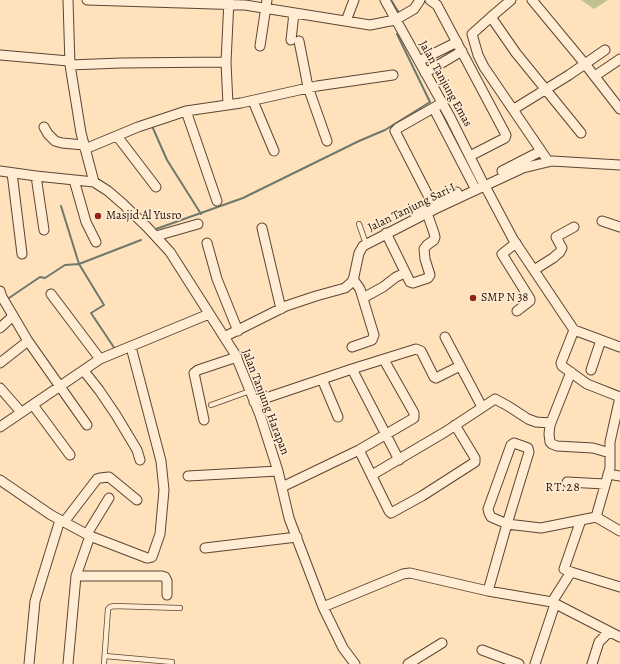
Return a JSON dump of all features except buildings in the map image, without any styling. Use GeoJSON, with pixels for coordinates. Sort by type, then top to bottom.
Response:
{"type":"FeatureCollection","features":[{"type":"Feature","properties":{"kind":"street"},"geometry":{"type":"LineString","coordinates":[[68,0],[70,63],[84,147],[94,182]]}},
{"type":"Feature","properties":{"kind":"street"},"geometry":{"type":"LineString","coordinates":[[87,0],[266,4],[294,13],[370,25],[395,20],[414,9],[420,0]]}},
{"type":"Feature","properties":{"kind":"street"},"geometry":{"type":"LineString","coordinates":[[346,21],[352,0]]}},
{"type":"Feature","properties":{"kind":"street","name":"Jalan Tanjung Emas"},"geometry":{"type":"LineString","coordinates":[[385,0],[470,156],[479,185]]}},
{"type":"Feature","properties":{"kind":"street"},"geometry":{"type":"LineString","coordinates":[[430,0],[437,5],[506,135],[505,138],[470,156]]}},
{"type":"Feature","properties":{"kind":"street"},"geometry":{"type":"LineString","coordinates":[[511,0],[493,20],[473,33],[473,40],[480,61],[548,161]]}},
{"type":"Feature","properties":{"kind":"street"},"geometry":{"type":"LineString","coordinates":[[532,0],[620,109]]}},
{"type":"Feature","properties":{"kind":"street"},"geometry":{"type":"LineString","coordinates":[[228,105],[226,62],[229,2]]}},
{"type":"Feature","properties":{"kind":"street"},"geometry":{"type":"LineString","coordinates":[[260,46],[266,4]]}},
{"type":"Feature","properties":{"kind":"street"},"geometry":{"type":"LineString","coordinates":[[294,13],[295,41],[308,88],[327,141]]}},
{"type":"Feature","properties":{"kind":"street"},"geometry":{"type":"LineString","coordinates":[[493,20],[516,53],[581,134]]}},
{"type":"Feature","properties":{"kind":"street"},"geometry":{"type":"LineString","coordinates":[[422,67],[459,46]]}},
{"type":"Feature","properties":{"kind":"street"},"geometry":{"type":"LineString","coordinates":[[422,67],[459,46]]}},
{"type":"Feature","properties":{"kind":"street"},"geometry":{"type":"LineString","coordinates":[[514,110],[605,50]]}},
{"type":"Feature","properties":{"kind":"street"},"geometry":{"type":"LineString","coordinates":[[0,55],[70,63],[226,62]]}},
{"type":"Feature","properties":{"kind":"street"},"geometry":{"type":"LineString","coordinates":[[594,76],[620,59]]}},
{"type":"Feature","properties":{"kind":"street"},"geometry":{"type":"LineString","coordinates":[[44,127],[55,141],[84,147],[117,136],[156,120],[186,111],[253,101],[308,88],[393,75]]}},
{"type":"Feature","properties":{"kind":"street"},"geometry":{"type":"LineString","coordinates":[[253,101],[274,151]]}},
{"type":"Feature","properties":{"kind":"street"},"geometry":{"type":"LineString","coordinates":[[432,203],[395,132],[398,128],[434,109],[442,103]]}},
{"type":"Feature","properties":{"kind":"street"},"geometry":{"type":"LineString","coordinates":[[434,109],[479,185],[574,330],[620,347]]}},
{"type":"Feature","properties":{"kind":"street"},"geometry":{"type":"LineString","coordinates":[[186,111],[217,201]]}},
{"type":"Feature","properties":{"kind":"street"},"geometry":{"type":"LineString","coordinates":[[117,136],[156,186]]}},
{"type":"Feature","properties":{"kind":"street"},"geometry":{"type":"LineString","coordinates":[[413,211],[479,185],[542,151]]}},
{"type":"Feature","properties":{"kind":"street","name":"Jalan Tanjung Sari I"},"geometry":{"type":"LineString","coordinates":[[354,279],[360,251],[366,244],[479,185],[523,168],[548,161],[620,165]]}},
{"type":"Feature","properties":{"kind":"street","name":"Jalan Tanjung Harapan"},"geometry":{"type":"LineString","coordinates":[[0,171],[94,182],[108,191],[156,236],[170,252],[237,357],[278,470],[290,518],[323,607],[343,648],[355,664]]}},
{"type":"Feature","properties":{"kind":"street"},"geometry":{"type":"LineString","coordinates":[[12,173],[22,254]]}},
{"type":"Feature","properties":{"kind":"street"},"geometry":{"type":"LineString","coordinates":[[36,176],[44,230]]}},
{"type":"Feature","properties":{"kind":"street"},"geometry":{"type":"LineString","coordinates":[[74,180],[86,222],[96,242]]}},
{"type":"Feature","properties":{"kind":"street"},"geometry":{"type":"LineString","coordinates":[[386,233],[410,282],[412,283],[430,277],[424,249],[427,244],[434,240],[434,233],[427,213]]}},
{"type":"Feature","properties":{"kind":"street"},"geometry":{"type":"LineString","coordinates":[[602,221],[620,226]]}},
{"type":"Feature","properties":{"kind":"street"},"geometry":{"type":"LineString","coordinates":[[156,236],[198,224]]}},
{"type":"Feature","properties":{"kind":"street"},"geometry":{"type":"LineString","coordinates":[[534,270],[554,258],[560,252],[562,248],[556,237],[574,227]]}},
{"type":"Feature","properties":{"kind":"street"},"geometry":{"type":"LineString","coordinates":[[262,228],[281,309]]}},
{"type":"Feature","properties":{"kind":"street"},"geometry":{"type":"LineString","coordinates":[[207,243],[217,279],[238,331]]}},
{"type":"Feature","properties":{"kind":"street"},"geometry":{"type":"LineString","coordinates":[[516,243],[502,252],[502,254],[530,299],[530,301],[517,311]]}},
{"type":"Feature","properties":{"kind":"street"},"geometry":{"type":"LineString","coordinates":[[363,298],[405,273]]}},
{"type":"Feature","properties":{"kind":"street"},"geometry":{"type":"LineString","coordinates":[[224,337],[281,309],[306,299],[344,288],[352,283],[354,279],[360,289],[374,335],[372,340],[352,347]]}},
{"type":"Feature","properties":{"kind":"street"},"geometry":{"type":"LineString","coordinates":[[0,292],[28,341],[87,425]]}},
{"type":"Feature","properties":{"kind":"street"},"geometry":{"type":"LineString","coordinates":[[51,294],[100,359]]}},
{"type":"Feature","properties":{"kind":"street"},"geometry":{"type":"LineString","coordinates":[[0,427],[100,359],[209,314]]}},
{"type":"Feature","properties":{"kind":"street"},"geometry":{"type":"LineString","coordinates":[[0,328],[13,316]]}},
{"type":"Feature","properties":{"kind":"street"},"geometry":{"type":"LineString","coordinates":[[574,330],[561,363],[562,366],[587,384],[620,397],[610,442],[610,468],[596,517]]}},
{"type":"Feature","properties":{"kind":"street"},"geometry":{"type":"LineString","coordinates":[[445,337],[482,407]]}},
{"type":"Feature","properties":{"kind":"street"},"geometry":{"type":"LineString","coordinates":[[591,370],[601,340]]}},
{"type":"Feature","properties":{"kind":"street"},"geometry":{"type":"LineString","coordinates":[[0,363],[28,341]]}},
{"type":"Feature","properties":{"kind":"street"},"geometry":{"type":"LineString","coordinates":[[1,483],[62,521],[89,535],[147,558],[151,558],[153,556],[160,534],[164,490],[161,461],[131,347]]}},
{"type":"Feature","properties":{"kind":"street"},"geometry":{"type":"LineString","coordinates":[[254,402],[414,349],[420,350],[434,377],[436,378],[460,366]]}},
{"type":"Feature","properties":{"kind":"street"},"geometry":{"type":"LineString","coordinates":[[204,420],[194,373],[198,370],[237,357]]}},
{"type":"Feature","properties":{"kind":"street"},"geometry":{"type":"LineString","coordinates":[[282,487],[359,450],[414,418],[384,360]]}},
{"type":"Feature","properties":{"kind":"street"},"geometry":{"type":"LineString","coordinates":[[352,369],[399,460]]}},
{"type":"Feature","properties":{"kind":"street"},"geometry":{"type":"LineString","coordinates":[[84,371],[116,415],[137,450],[140,460]]}},
{"type":"Feature","properties":{"kind":"street"},"geometry":{"type":"LineString","coordinates":[[571,372],[551,423],[549,438],[550,442],[554,446],[593,448],[610,453]]}},
{"type":"Feature","properties":{"kind":"street"},"geometry":{"type":"LineString","coordinates":[[322,379],[338,417]]}},
{"type":"Feature","properties":{"kind":"street"},"geometry":{"type":"LineString","coordinates":[[0,388],[21,412]]}},
{"type":"Feature","properties":{"kind":"street"},"geometry":{"type":"LineString","coordinates":[[372,475],[399,460],[493,400],[497,399],[528,419],[536,422],[551,423]]}},
{"type":"Feature","properties":{"kind":"street"},"geometry":{"type":"LineString","coordinates":[[33,405],[70,455]]}},
{"type":"Feature","properties":{"kind":"street"},"geometry":{"type":"LineString","coordinates":[[359,450],[390,512],[392,512],[422,496],[475,461],[475,458],[455,425]]}},
{"type":"Feature","properties":{"kind":"street"},"geometry":{"type":"LineString","coordinates":[[488,591],[507,524],[529,452],[528,448],[515,442],[511,446],[488,509],[492,517],[507,524],[541,528],[596,517],[620,531]]}},
{"type":"Feature","properties":{"kind":"street"},"geometry":{"type":"LineString","coordinates":[[188,476],[278,470]]}},
{"type":"Feature","properties":{"kind":"street"},"geometry":{"type":"LineString","coordinates":[[608,474],[620,476]]}},
{"type":"Feature","properties":{"kind":"street"},"geometry":{"type":"LineString","coordinates":[[29,664],[35,601],[62,521],[97,479],[100,478],[109,477],[137,500]]}},
{"type":"Feature","properties":{"kind":"street"},"geometry":{"type":"LineString","coordinates":[[567,482],[605,484]]}},
{"type":"Feature","properties":{"kind":"street"},"geometry":{"type":"LineString","coordinates":[[68,664],[76,576],[89,535],[109,498]]}},
{"type":"Feature","properties":{"kind":"street"},"geometry":{"type":"LineString","coordinates":[[581,520],[564,568],[571,572],[620,587]]}},
{"type":"Feature","properties":{"kind":"street"},"geometry":{"type":"LineString","coordinates":[[205,548],[297,537]]}},
{"type":"Feature","properties":{"kind":"street"},"geometry":{"type":"LineString","coordinates":[[534,664],[554,603],[571,572]]}},
{"type":"Feature","properties":{"kind":"street"},"geometry":{"type":"LineString","coordinates":[[323,607],[403,574],[410,573],[488,591],[554,603],[620,637]]}},
{"type":"Feature","properties":{"kind":"street"},"geometry":{"type":"LineString","coordinates":[[76,576],[162,576],[165,577],[167,581],[167,595]]}},
{"type":"Feature","properties":{"kind":"street"},"geometry":{"type":"LineString","coordinates":[[592,664],[599,642],[609,632]]}},
{"type":"Feature","properties":{"kind":"street"},"geometry":{"type":"LineString","coordinates":[[412,663],[442,643]]}},
{"type":"Feature","properties":{"kind":"street"},"geometry":{"type":"LineString","coordinates":[[482,650],[519,664]]}},
{"type":"Feature","properties":{"kind":"lane"},"geometry":{"type":"LineString","coordinates":[[359,224],[366,244]]}},
{"type":"Feature","properties":{"kind":"lane"},"geometry":{"type":"LineString","coordinates":[[211,405],[250,391]]}},
{"type":"Feature","properties":{"kind":"lane"},"geometry":{"type":"LineString","coordinates":[[104,664],[108,610],[110,608],[114,606],[180,608]]}},
{"type":"Feature","properties":{"kind":"lane"},"geometry":{"type":"LineString","coordinates":[[105,656],[172,662]]}},
{"type":"Feature","properties":{"kind":"green space"},"geometry":{"type":"Polygon","coordinates":[[[581,0],[608,0],[594,9],[581,0]]]}},
{"type":"Feature","properties":{"kind":"waterway"},"geometry":{"type":"LineString","coordinates":[[391,0],[399,13]]}},
{"type":"Feature","properties":{"kind":"waterway"},"geometry":{"type":"LineString","coordinates":[[156,229],[243,198],[359,141],[385,130],[430,102],[397,34]]}},
{"type":"Feature","properties":{"kind":"waterway"},"geometry":{"type":"LineString","coordinates":[[152,126],[167,160],[201,214]]}},
{"type":"Feature","properties":{"kind":"waterway"},"geometry":{"type":"LineString","coordinates":[[61,206],[79,264],[104,305],[91,313],[115,349]]}},
{"type":"Feature","properties":{"kind":"waterway"},"geometry":{"type":"LineString","coordinates":[[6,300],[40,277],[45,278],[65,265],[79,264],[141,240]]}},
{"type":"Feature","properties":{"kind":"place","name":"Masjid Al Yusro"},"geometry":{"type":"Point","coordinates":[98,216]}},
{"type":"Feature","properties":{"kind":"place","name":"SMP N 38"},"geometry":{"type":"Point","coordinates":[473,298]}},
{"type":"Feature","properties":{"kind":"district","name":"RT.28"},"geometry":{"type":"Point","coordinates":[563,488]}}]}
